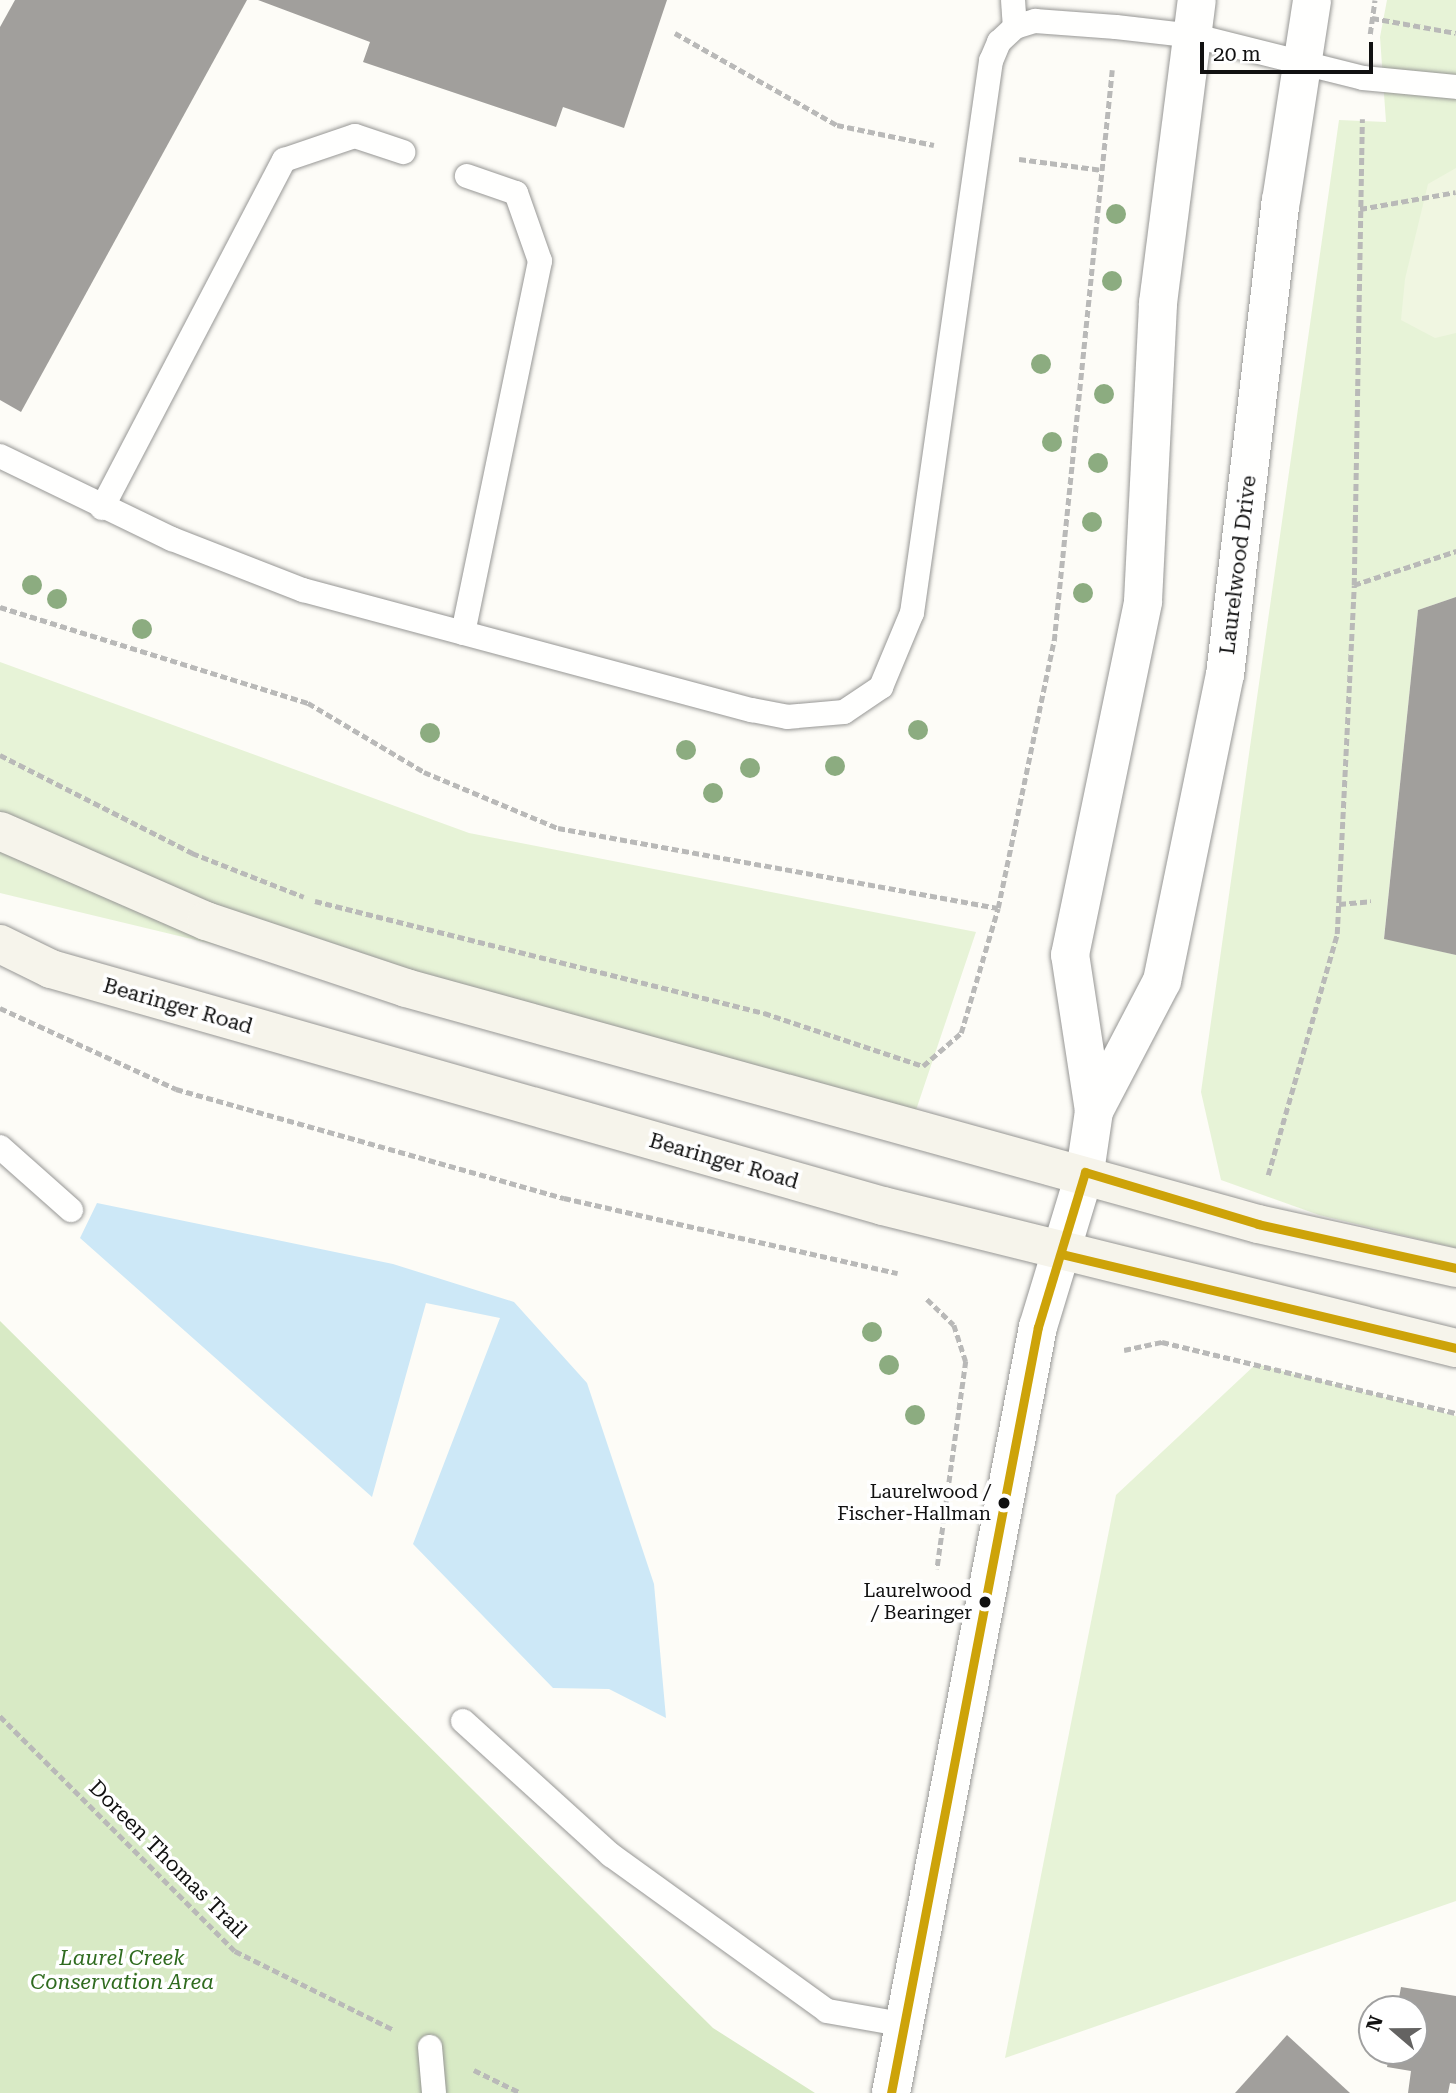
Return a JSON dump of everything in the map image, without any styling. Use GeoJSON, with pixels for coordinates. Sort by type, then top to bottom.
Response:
{"type":"FeatureCollection","features":[{"type":"Feature","properties":{"kind":"main road"},"geometry":{"type":"LineString","coordinates":[[0,831],[206,921],[406,988],[1085,1172],[1258,1224],[1456,1268]]}},
{"type":"Feature","properties":{"kind":"main road","name":"Bearinger Road"},"geometry":{"type":"LineString","coordinates":[[0,944],[51,970],[1061,1254],[1456,1348]]}},
{"type":"Feature","properties":{"kind":"street","name":"Laurelwood Drive"},"geometry":{"type":"LineString","coordinates":[[1094,1111],[1162,981],[1225,675],[1301,62],[1312,0]]}},
{"type":"Feature","properties":{"kind":"street","name":"Laurelwood Drive"},"geometry":{"type":"LineString","coordinates":[[891,2093],[901,2024],[1038,1327],[1085,1172],[1094,1111],[1070,955],[1143,601],[1158,303],[1196,18]]}},
{"type":"Feature","properties":{"kind":"lane"},"geometry":{"type":"LineString","coordinates":[[1013,0],[1015,27]]}},
{"type":"Feature","properties":{"kind":"lane"},"geometry":{"type":"LineString","coordinates":[[0,456],[102,508],[303,590],[787,717],[844,712],[881,687],[912,613],[991,61],[1015,27],[1035,21],[1116,26],[1196,18],[1301,62],[1363,78],[1456,87]]}},
{"type":"Feature","properties":{"kind":"lane"},"geometry":{"type":"LineString","coordinates":[[102,508],[284,160],[355,136],[403,152]]}},
{"type":"Feature","properties":{"kind":"lane"},"geometry":{"type":"LineString","coordinates":[[463,632],[540,261],[516,193],[467,176]]}},
{"type":"Feature","properties":{"kind":"lane"},"geometry":{"type":"LineString","coordinates":[[0,1147],[71,1210]]}},
{"type":"Feature","properties":{"kind":"lane"},"geometry":{"type":"LineString","coordinates":[[463,1721],[611,1855],[808,1998],[827,2011],[901,2024]]}},
{"type":"Feature","properties":{"kind":"lane"},"geometry":{"type":"LineString","coordinates":[[430,2047],[434,2093]]}},
{"type":"Feature","properties":{"kind":"path"},"geometry":{"type":"LineString","coordinates":[[1372,18],[1456,33]]}},
{"type":"Feature","properties":{"kind":"path"},"geometry":{"type":"LineString","coordinates":[[0,755],[191,853],[312,900],[764,1013],[923,1066],[961,1033],[998,908],[1054,641],[1116,26]]}},
{"type":"Feature","properties":{"kind":"path"},"geometry":{"type":"LineString","coordinates":[[675,33],[837,125],[977,154],[1102,170]]}},
{"type":"Feature","properties":{"kind":"path"},"geometry":{"type":"LineString","coordinates":[[1258,1224],[1337,934],[1353,585],[1363,78]]}},
{"type":"Feature","properties":{"kind":"path"},"geometry":{"type":"LineString","coordinates":[[1360,209],[1456,192]]}},
{"type":"Feature","properties":{"kind":"path"},"geometry":{"type":"LineString","coordinates":[[1353,585],[1456,551]]}},
{"type":"Feature","properties":{"kind":"path"},"geometry":{"type":"LineString","coordinates":[[0,607],[308,703],[424,772],[558,828],[998,908]]}},
{"type":"Feature","properties":{"kind":"path"},"geometry":{"type":"LineString","coordinates":[[1339,904],[1371,901]]}},
{"type":"Feature","properties":{"kind":"path"},"geometry":{"type":"LineString","coordinates":[[0,1008],[176,1089],[564,1198],[898,1273]]}},
{"type":"Feature","properties":{"kind":"path"},"geometry":{"type":"LineString","coordinates":[[1124,1350],[1162,1342],[1456,1413]]}},
{"type":"Feature","properties":{"kind":"path","name":"Doreen Thomas Trail"},"geometry":{"type":"LineString","coordinates":[[0,1716],[235,1951],[521,2093]]}},
{"type":"Feature","properties":{"kind":"green space"},"geometry":{"type":"Polygon","coordinates":[[[1387,0],[1456,0],[1456,597],[1418,610],[1384,938],[1456,955],[1456,1248],[1319,1215],[1221,1180],[1201,1092],[1339,120],[1386,122],[1380,37],[1387,0]]]}},
{"type":"Feature","properties":{"kind":"green space"},"geometry":{"type":"Polygon","coordinates":[[[1456,168],[1456,333],[1435,338],[1401,320],[1405,279],[1428,184],[1456,168]]]}},
{"type":"Feature","properties":{"kind":"green space"},"geometry":{"type":"Polygon","coordinates":[[[0,662],[469,833],[976,932],[915,1113],[0,893],[0,662]]]}},
{"type":"Feature","properties":{"kind":"green space","name":"Laurel Creek Conservation Area"},"geometry":{"type":"Polygon","coordinates":[[[0,1321],[713,2028],[815,2093],[0,2093],[0,1321]]]}},
{"type":"Feature","properties":{"kind":"green space"},"geometry":{"type":"Polygon","coordinates":[[[1256,1364],[1456,1416],[1456,1901],[1005,2058],[1116,1495],[1256,1364]]]}},
{"type":"Feature","properties":{"kind":"water"},"geometry":{"type":"Polygon","coordinates":[[[97,1203],[393,1264],[514,1302],[587,1383],[654,1584],[666,1718],[609,1689],[553,1688],[413,1544],[500,1318],[426,1303],[372,1497],[80,1238],[97,1203]]]}},
{"type":"Feature","properties":{"kind":"building"},"geometry":{"type":"Polygon","coordinates":[[[15,0],[247,0],[21,412],[0,400],[0,27],[15,0]]]}},
{"type":"Feature","properties":{"kind":"building"},"geometry":{"type":"Polygon","coordinates":[[[258,0],[667,0],[624,128],[563,107],[556,127],[363,62],[370,42],[258,0]]]}},
{"type":"Feature","properties":{"kind":"building"},"geometry":{"type":"Polygon","coordinates":[[[1456,597],[1456,955],[1384,939],[1418,610],[1456,597]]]}},
{"type":"Feature","properties":{"kind":"building"},"geometry":{"type":"Polygon","coordinates":[[[1401,1987],[1456,1996],[1456,2084],[1450,2083],[1448,2093],[1408,2093],[1411,2071],[1387,2067],[1428,2065],[1428,1995],[1400,1995],[1401,1987]]]}},
{"type":"Feature","properties":{"kind":"building"},"geometry":{"type":"Polygon","coordinates":[[[1287,2035],[1350,2093],[1235,2093],[1287,2035]]]}},
{"type":"Feature","properties":{"kind":"transit line"},"geometry":{"type":"LineString","coordinates":[[891,2093],[1038,1327],[1085,1172],[1258,1224],[1456,1268]]}},
{"type":"Feature","properties":{"kind":"transit line"},"geometry":{"type":"LineString","coordinates":[[1061,1254],[1456,1348]]}},
{"type":"Feature","properties":{"kind":"place","name":"Laurelwood / Fischer-Hallman"},"geometry":{"type":"Point","coordinates":[1004,1503]}},
{"type":"Feature","properties":{"kind":"place","name":"Laurelwood / Bearinger"},"geometry":{"type":"Point","coordinates":[985,1602]}}]}
